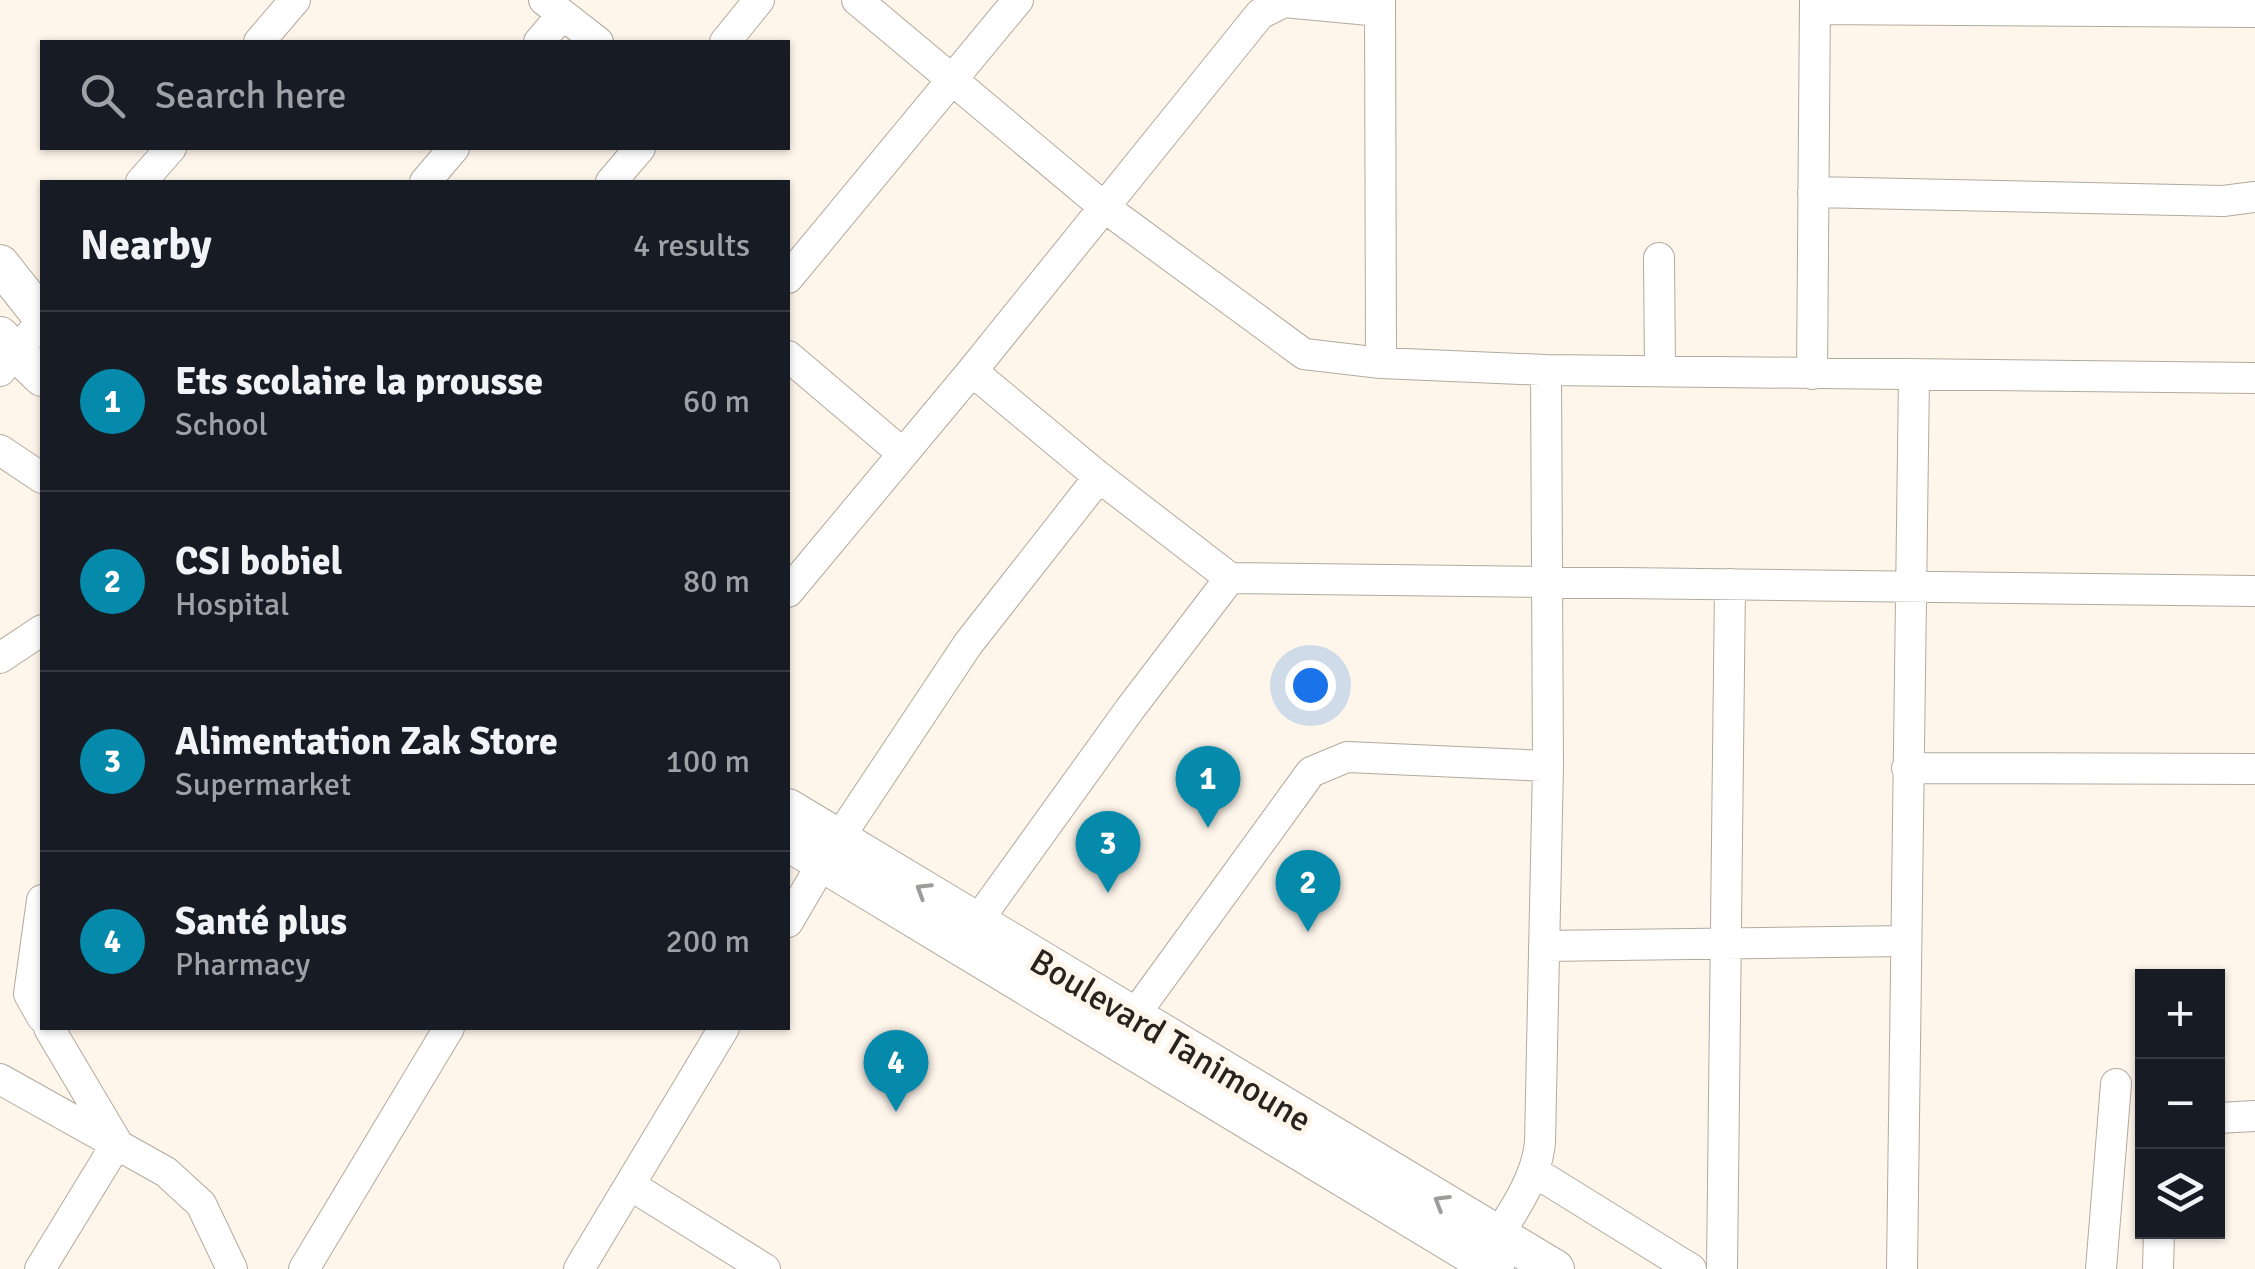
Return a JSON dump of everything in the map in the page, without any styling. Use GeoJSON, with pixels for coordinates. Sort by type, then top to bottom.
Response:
{"type":"FeatureCollection","features":[{"type":"Feature","properties":{"kind":"main road"},"geometry":{"type":"LineString","coordinates":[[0,264],[40,316]]}},
{"type":"Feature","properties":{"kind":"main road","name":"Boulevard Tanimoune"},"geometry":{"type":"LineString","coordinates":[[790,810],[832,850],[1487,1258],[1556,1269]]}},
{"type":"Feature","properties":{"kind":"main road","name":"Boulevard Tanimoune"},"geometry":{"type":"LineString","coordinates":[[790,842],[832,850],[976,923],[1133,1017],[1487,1258]]}},
{"type":"Feature","properties":{"kind":"street"},"geometry":{"type":"LineString","coordinates":[[261,40],[295,0]]}},
{"type":"Feature","properties":{"kind":"street"},"geometry":{"type":"LineString","coordinates":[[727,40],[759,0]]}},
{"type":"Feature","properties":{"kind":"street"},"geometry":{"type":"LineString","coordinates":[[857,0],[1104,207],[1297,351],[1380,364],[1546,370],[2255,378]]}},
{"type":"Feature","properties":{"kind":"street"},"geometry":{"type":"LineString","coordinates":[[790,276],[1018,0]]}},
{"type":"Feature","properties":{"kind":"street"},"geometry":{"type":"LineString","coordinates":[[790,590],[972,372],[1246,30],[1271,6],[1284,2],[1380,6],[1380,364]]}},
{"type":"Feature","properties":{"kind":"street"},"geometry":{"type":"LineString","coordinates":[[1812,374],[1815,4],[2162,5],[2255,12]]}},
{"type":"Feature","properties":{"kind":"street"},"geometry":{"type":"LineString","coordinates":[[540,40],[553,7],[595,40]]}},
{"type":"Feature","properties":{"kind":"street"},"geometry":{"type":"LineString","coordinates":[[144,180],[168,150]]}},
{"type":"Feature","properties":{"kind":"street"},"geometry":{"type":"LineString","coordinates":[[427,180],[452,150]]}},
{"type":"Feature","properties":{"kind":"street"},"geometry":{"type":"LineString","coordinates":[[613,180],[638,150]]}},
{"type":"Feature","properties":{"kind":"street"},"geometry":{"type":"LineString","coordinates":[[1813,192],[2223,201],[2255,197]]}},
{"type":"Feature","properties":{"kind":"street"},"geometry":{"type":"LineString","coordinates":[[1659,258],[1660,370]]}},
{"type":"Feature","properties":{"kind":"street"},"geometry":{"type":"LineString","coordinates":[[15,360],[40,322]]}},
{"type":"Feature","properties":{"kind":"street"},"geometry":{"type":"LineString","coordinates":[[790,358],[902,452]]}},
{"type":"Feature","properties":{"kind":"street"},"geometry":{"type":"LineString","coordinates":[[1487,1258],[1533,1172],[1540,1142],[1548,766],[1546,370]]}},
{"type":"Feature","properties":{"kind":"street"},"geometry":{"type":"LineString","coordinates":[[972,372],[1230,578],[2255,590]]}},
{"type":"Feature","properties":{"kind":"street"},"geometry":{"type":"LineString","coordinates":[[1902,1269],[1914,375]]}},
{"type":"Feature","properties":{"kind":"street"},"geometry":{"type":"LineString","coordinates":[[0,450],[40,477]]}},
{"type":"Feature","properties":{"kind":"street"},"geometry":{"type":"LineString","coordinates":[[790,919],[968,644],[1100,477]]}},
{"type":"Feature","properties":{"kind":"street"},"geometry":{"type":"LineString","coordinates":[[976,923],[1230,578]]}},
{"type":"Feature","properties":{"kind":"street"},"geometry":{"type":"LineString","coordinates":[[1722,1269],[1730,584]]}},
{"type":"Feature","properties":{"kind":"street"},"geometry":{"type":"LineString","coordinates":[[0,658],[40,631]]}},
{"type":"Feature","properties":{"kind":"street"},"geometry":{"type":"LineString","coordinates":[[1133,1017],[1311,772],[1348,756],[1548,766]]}},
{"type":"Feature","properties":{"kind":"street"},"geometry":{"type":"LineString","coordinates":[[1907,768],[2255,769]]}},
{"type":"Feature","properties":{"kind":"street"},"geometry":{"type":"LineString","coordinates":[[40,914],[29,994],[40,1013]]}},
{"type":"Feature","properties":{"kind":"street"},"geometry":{"type":"LineString","coordinates":[[1544,946],[1906,941]]}},
{"type":"Feature","properties":{"kind":"street"},"geometry":{"type":"LineString","coordinates":[[50,1030],[117,1144]]}},
{"type":"Feature","properties":{"kind":"street"},"geometry":{"type":"LineString","coordinates":[[304,1269],[448,1030]]}},
{"type":"Feature","properties":{"kind":"street"},"geometry":{"type":"LineString","coordinates":[[579,1269],[723,1030]]}},
{"type":"Feature","properties":{"kind":"street"},"geometry":{"type":"LineString","coordinates":[[0,1078],[166,1172],[201,1204],[232,1269]]}},
{"type":"Feature","properties":{"kind":"street"},"geometry":{"type":"LineString","coordinates":[[2102,1269],[2116,1084]]}},
{"type":"Feature","properties":{"kind":"street"},"geometry":{"type":"LineString","coordinates":[[2225,1118],[2255,1116]]}},
{"type":"Feature","properties":{"kind":"street"},"geometry":{"type":"LineString","coordinates":[[40,1269],[117,1144]]}},
{"type":"Feature","properties":{"kind":"street"},"geometry":{"type":"LineString","coordinates":[[1533,1172],[1691,1269]]}},
{"type":"Feature","properties":{"kind":"street"},"geometry":{"type":"LineString","coordinates":[[630,1185],[765,1269]]}},
{"type":"Feature","properties":{"kind":"street"},"geometry":{"type":"LineString","coordinates":[[2158,1269],[2159,1239]]}},
{"type":"Feature","properties":{"kind":"place","name":"Ets scolaire la prousse"},"geometry":{"type":"Point","coordinates":[1208,828]}},
{"type":"Feature","properties":{"kind":"place","name":"Alimentation Zak Store"},"geometry":{"type":"Point","coordinates":[1108,893]}},
{"type":"Feature","properties":{"kind":"place","name":"CSI bobiel"},"geometry":{"type":"Point","coordinates":[1308,932]}},
{"type":"Feature","properties":{"kind":"place","name":"Santé plus"},"geometry":{"type":"Point","coordinates":[896,1112]}}]}
